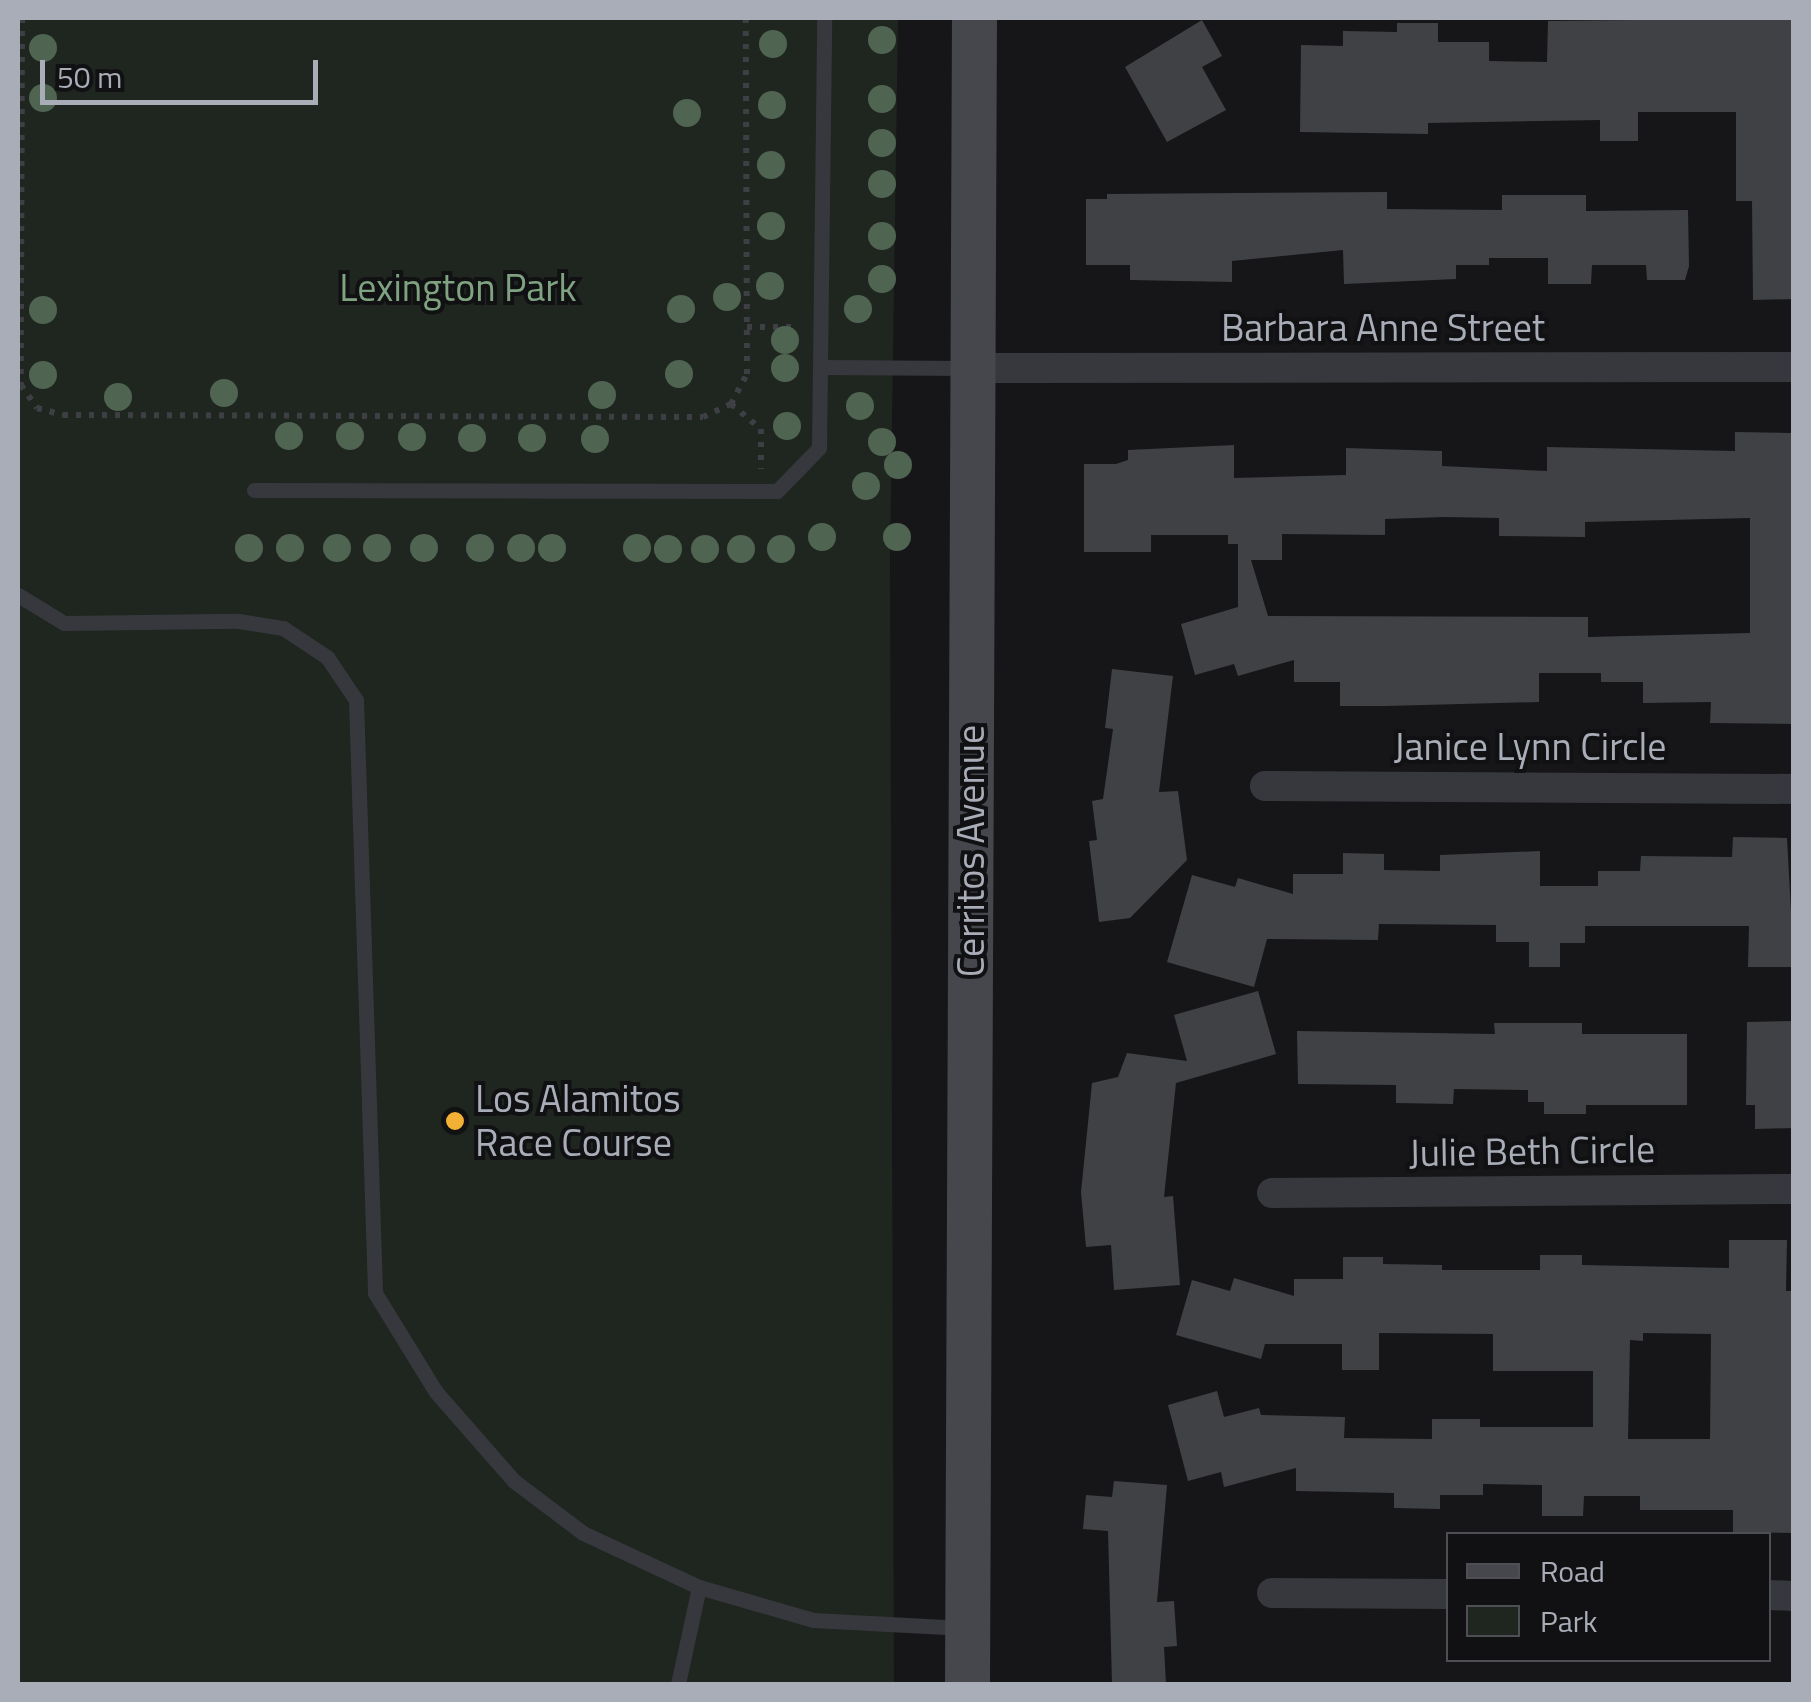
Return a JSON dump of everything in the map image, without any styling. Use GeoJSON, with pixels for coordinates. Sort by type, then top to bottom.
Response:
{"type":"FeatureCollection","features":[{"type":"Feature","properties":{"kind":"main road","name":"Cerritos Avenue"},"geometry":{"type":"LineString","coordinates":[[967,1684],[974,18]]}},
{"type":"Feature","properties":{"kind":"street","name":"Barbara Anne Street"},"geometry":{"type":"LineString","coordinates":[[973,368],[1794,367]]}},
{"type":"Feature","properties":{"kind":"street","name":"Janice Lynn Circle"},"geometry":{"type":"LineString","coordinates":[[1266,786],[1794,788]]}},
{"type":"Feature","properties":{"kind":"street","name":"Julie Beth Circle"},"geometry":{"type":"LineString","coordinates":[[1272,1193],[1794,1188]]}},
{"type":"Feature","properties":{"kind":"street"},"geometry":{"type":"LineString","coordinates":[[1272,1593],[1446,1594]]}},
{"type":"Feature","properties":{"kind":"lane"},"geometry":{"type":"LineString","coordinates":[[254,490],[777,491],[819,448],[824,18]]}},
{"type":"Feature","properties":{"kind":"lane"},"geometry":{"type":"LineString","coordinates":[[820,367],[973,368]]}},
{"type":"Feature","properties":{"kind":"lane"},"geometry":{"type":"LineString","coordinates":[[18,596],[64,623],[238,621],[283,628],[327,657],[356,700],[364,780],[375,1293],[436,1392],[514,1481],[583,1533],[700,1587],[813,1620],[967,1628]]}},
{"type":"Feature","properties":{"kind":"lane"},"geometry":{"type":"LineString","coordinates":[[678,1684],[700,1587]]}},
{"type":"Feature","properties":{"kind":"path"},"geometry":{"type":"LineString","coordinates":[[22,18],[21,385],[36,408],[63,415],[703,418],[732,404],[747,374],[746,18]]}},
{"type":"Feature","properties":{"kind":"path"},"geometry":{"type":"LineString","coordinates":[[747,327],[820,327]]}},
{"type":"Feature","properties":{"kind":"path"},"geometry":{"type":"LineString","coordinates":[[732,404],[761,429],[761,491]]}},
{"type":"Feature","properties":{"kind":"green space","name":"Los Alamitos Race Course"},"geometry":{"type":"Polygon","coordinates":[[[18,18],[898,18],[890,558],[894,1684],[18,1684],[18,18]]]}},
{"type":"Feature","properties":{"kind":"building"},"geometry":{"type":"Polygon","coordinates":[[[1794,18],[1794,299],[1753,300],[1752,201],[1736,201],[1736,112],[1638,112],[1638,141],[1600,141],[1600,120],[1428,123],[1428,134],[1300,132],[1301,45],[1343,46],[1343,31],[1397,32],[1397,23],[1438,23],[1438,42],[1489,42],[1489,61],[1547,62],[1548,21],[1794,18]]]}},
{"type":"Feature","properties":{"kind":"building"},"geometry":{"type":"Polygon","coordinates":[[[1202,20],[1222,56],[1202,67],[1226,110],[1167,142],[1125,67],[1202,20]]]}},
{"type":"Feature","properties":{"kind":"building"},"geometry":{"type":"Polygon","coordinates":[[[1387,192],[1387,209],[1502,210],[1502,195],[1586,195],[1586,211],[1688,210],[1689,266],[1685,280],[1647,280],[1646,265],[1592,265],[1591,284],[1548,284],[1548,258],[1489,258],[1489,265],[1456,265],[1456,279],[1344,284],[1343,250],[1232,261],[1232,282],[1130,280],[1130,265],[1086,265],[1086,199],[1107,199],[1107,194],[1387,192]]]}},
{"type":"Feature","properties":{"kind":"building"},"geometry":{"type":"Polygon","coordinates":[[[1735,432],[1794,433],[1794,724],[1710,723],[1711,702],[1643,703],[1643,682],[1601,682],[1601,673],[1539,673],[1539,702],[1386,706],[1340,706],[1340,682],[1294,682],[1294,660],[1238,676],[1234,664],[1195,675],[1181,624],[1238,607],[1238,544],[1228,544],[1228,535],[1151,535],[1151,552],[1084,552],[1084,464],[1116,464],[1128,460],[1128,450],[1234,445],[1234,478],[1346,475],[1346,448],[1442,451],[1442,466],[1547,471],[1547,447],[1735,451],[1735,432]],[[1499,518],[1385,519],[1385,535],[1282,534],[1282,560],[1251,560],[1268,616],[1588,617],[1588,637],[1750,633],[1750,518],[1585,522],[1585,537],[1499,536],[1499,518]]]}},
{"type":"Feature","properties":{"kind":"building"},"geometry":{"type":"Polygon","coordinates":[[[1112,669],[1173,676],[1159,792],[1178,791],[1187,860],[1130,918],[1099,922],[1089,841],[1097,840],[1092,801],[1103,799],[1113,729],[1105,728],[1112,669]]]}},
{"type":"Feature","properties":{"kind":"building"},"geometry":{"type":"Polygon","coordinates":[[[1733,837],[1787,838],[1794,967],[1748,967],[1749,926],[1585,926],[1585,943],[1560,943],[1560,967],[1529,967],[1529,942],[1496,942],[1496,925],[1379,924],[1378,940],[1267,939],[1254,987],[1167,962],[1192,875],[1235,887],[1238,878],[1293,894],[1293,874],[1343,874],[1343,853],[1384,854],[1384,870],[1440,871],[1440,855],[1540,851],[1540,886],[1598,886],[1598,871],[1640,871],[1641,856],[1732,857],[1733,837]]]}},
{"type":"Feature","properties":{"kind":"building"},"geometry":{"type":"Polygon","coordinates":[[[1258,991],[1276,1054],[1176,1083],[1164,1197],[1173,1196],[1180,1285],[1114,1290],[1111,1245],[1086,1247],[1081,1192],[1092,1083],[1118,1077],[1127,1053],[1187,1061],[1174,1015],[1258,991]]]}},
{"type":"Feature","properties":{"kind":"building"},"geometry":{"type":"Polygon","coordinates":[[[1794,1021],[1794,1128],[1755,1129],[1755,1105],[1746,1105],[1747,1022],[1794,1021]]]}},
{"type":"Feature","properties":{"kind":"building"},"geometry":{"type":"Polygon","coordinates":[[[1494,1023],[1582,1023],[1582,1034],[1687,1034],[1687,1105],[1586,1105],[1586,1114],[1544,1114],[1544,1102],[1528,1102],[1528,1090],[1454,1089],[1453,1104],[1396,1103],[1396,1085],[1298,1084],[1297,1031],[1495,1034],[1494,1023]]]}},
{"type":"Feature","properties":{"kind":"building"},"geometry":{"type":"Polygon","coordinates":[[[1729,1240],[1787,1240],[1786,1291],[1794,1291],[1794,1533],[1733,1532],[1733,1510],[1640,1510],[1640,1496],[1584,1496],[1583,1516],[1542,1516],[1542,1485],[1483,1484],[1483,1495],[1440,1495],[1440,1509],[1394,1508],[1394,1493],[1296,1491],[1296,1468],[1224,1487],[1221,1472],[1188,1481],[1168,1405],[1217,1391],[1224,1417],[1259,1408],[1261,1415],[1345,1417],[1344,1438],[1432,1439],[1432,1419],[1480,1419],[1480,1427],[1593,1427],[1593,1371],[1493,1371],[1493,1334],[1379,1333],[1379,1370],[1342,1370],[1342,1344],[1265,1344],[1261,1359],[1176,1335],[1192,1280],[1230,1291],[1234,1278],[1294,1296],[1294,1279],[1343,1279],[1343,1257],[1383,1257],[1383,1264],[1442,1265],[1442,1270],[1540,1270],[1540,1255],[1582,1255],[1582,1265],[1729,1268],[1729,1240]],[[1643,1333],[1643,1341],[1630,1340],[1628,1439],[1710,1439],[1711,1334],[1643,1333]]]}},
{"type":"Feature","properties":{"kind":"building"},"geometry":{"type":"Polygon","coordinates":[[[1114,1481],[1167,1485],[1157,1602],[1174,1601],[1177,1646],[1164,1647],[1166,1684],[1112,1684],[1108,1531],[1083,1529],[1086,1495],[1112,1497],[1114,1481]]]}},
{"type":"Feature","properties":{"kind":"place","name":"Los Alamitos Race Course"},"geometry":{"type":"Point","coordinates":[455,1121]}},
{"type":"Feature","properties":{"kind":"park label","name":"Lexington Park"},"geometry":{"type":"Point","coordinates":[458,288]}}]}
